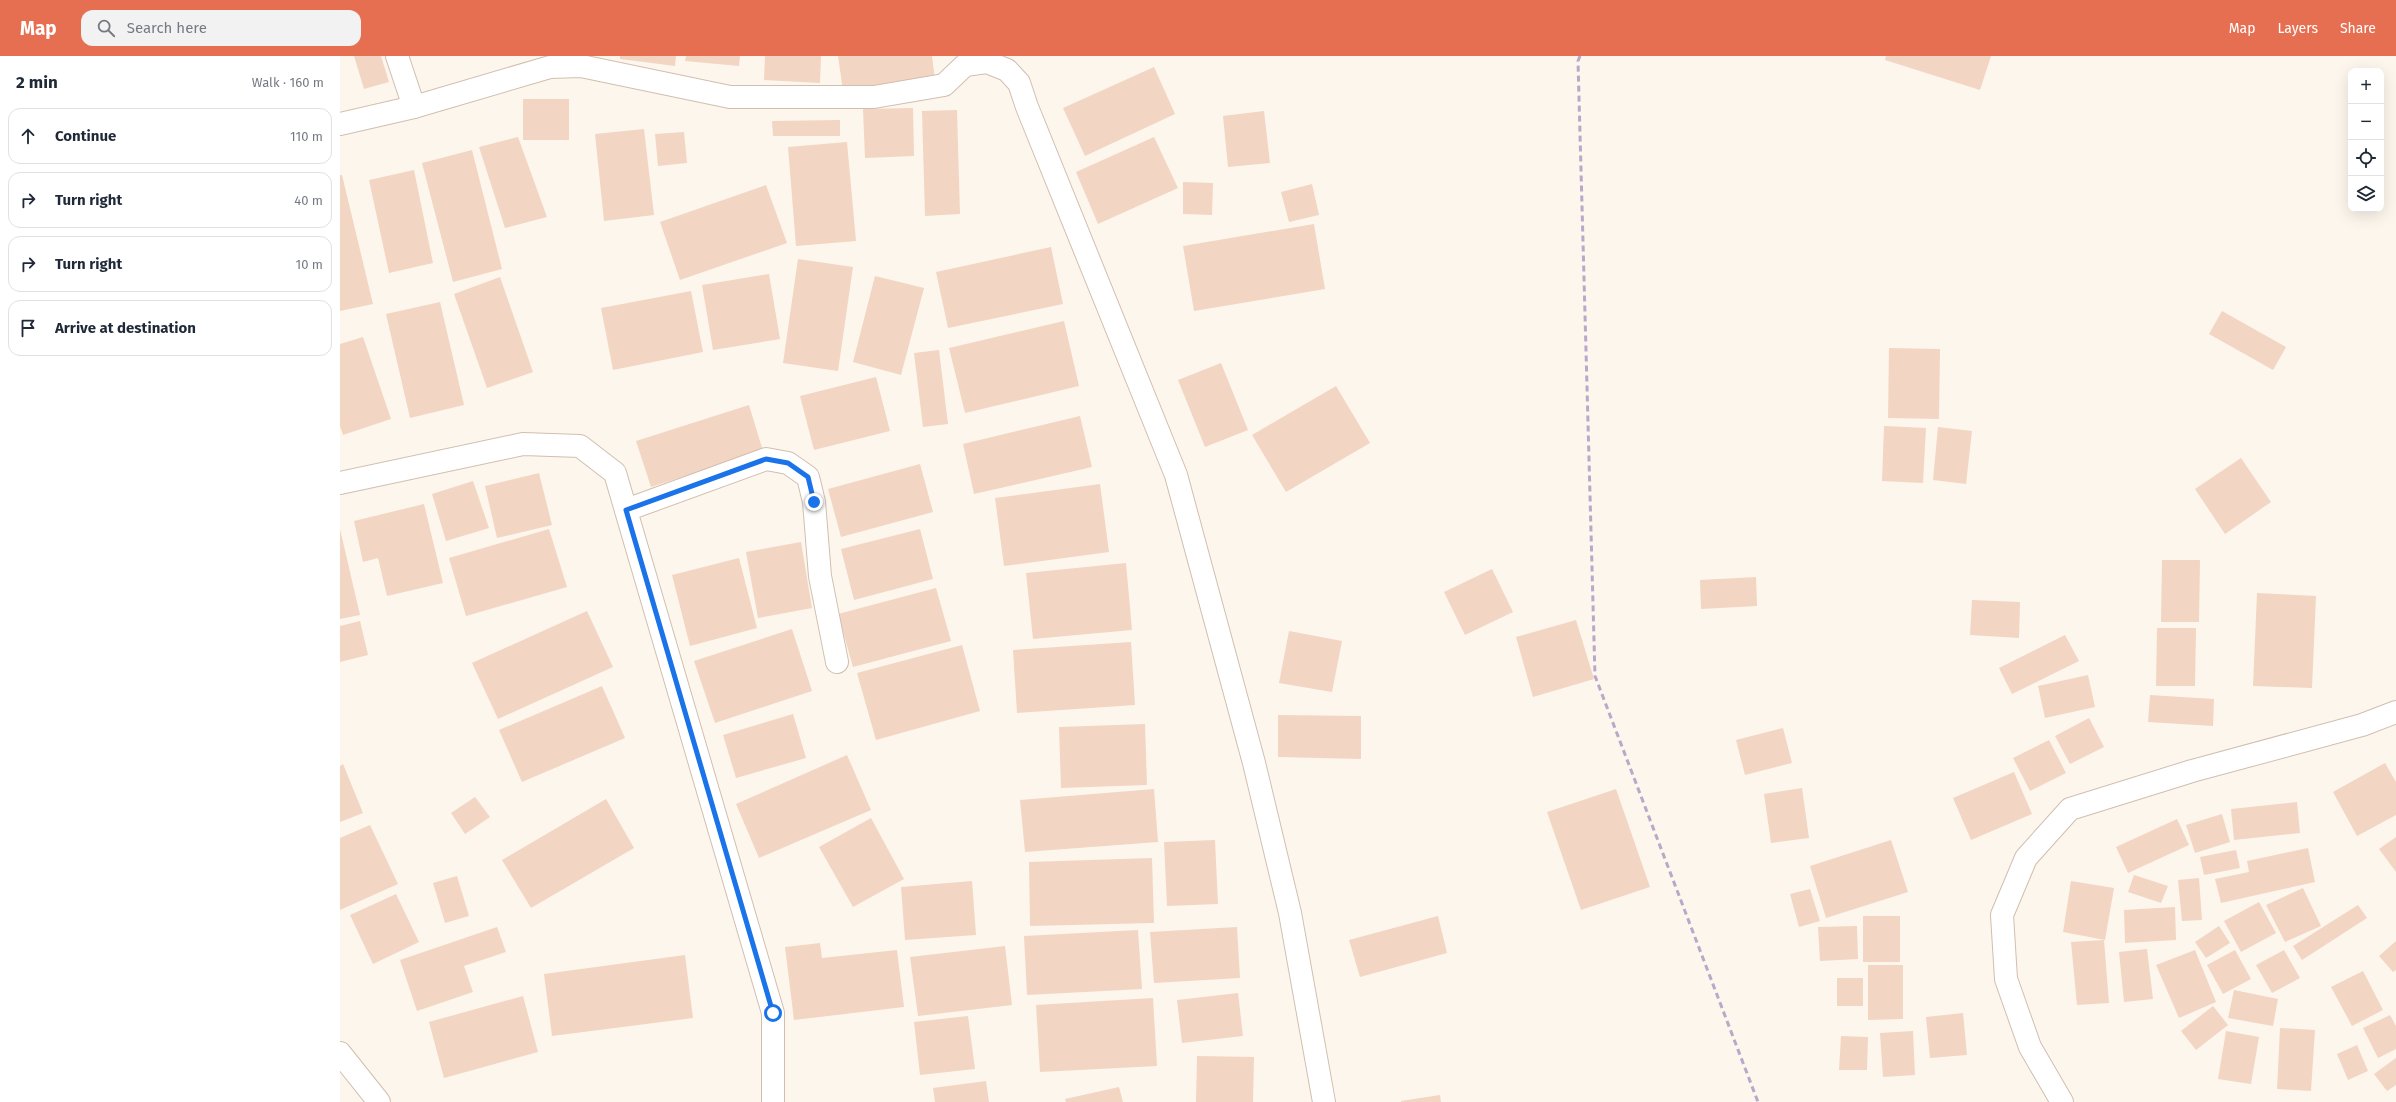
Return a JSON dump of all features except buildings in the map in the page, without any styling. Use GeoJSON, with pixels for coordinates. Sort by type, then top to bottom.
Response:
{"type":"FeatureCollection","features":[{"type":"Feature","properties":{"kind":"street"},"geometry":{"type":"LineString","coordinates":[[397,56],[414,107]]}},
{"type":"Feature","properties":{"kind":"street"},"geometry":{"type":"LineString","coordinates":[[340,124],[414,107],[553,62],[581,66],[730,97],[874,97],[944,85],[965,65],[987,62],[1008,70],[1019,83],[1027,107],[1176,475],[1254,763],[1290,913],[1324,1102]]}},
{"type":"Feature","properties":{"kind":"street"},"geometry":{"type":"LineString","coordinates":[[340,483],[523,444],[580,446],[615,473],[773,1013],[773,1102]]}},
{"type":"Feature","properties":{"kind":"street"},"geometry":{"type":"LineString","coordinates":[[626,510],[766,459],[788,463],[808,477],[814,502],[820,576],[837,662]]}},
{"type":"Feature","properties":{"kind":"street"},"geometry":{"type":"LineString","coordinates":[[2062,1102],[2030,1047],[2006,979],[2002,915],[2026,858],[2070,808],[2192,771],[2362,725],[2396,712]]}},
{"type":"Feature","properties":{"kind":"street"},"geometry":{"type":"LineString","coordinates":[[340,1052],[379,1102]]}},
{"type":"Feature","properties":{"kind":"railway"},"geometry":{"type":"LineString","coordinates":[[1580,56],[1578,61],[1595,676],[1758,1102]]}},
{"type":"Feature","properties":{"kind":"route"},"geometry":{"type":"LineString","coordinates":[[773,1013],[626,510],[766,459],[788,463],[808,477],[814,502]]}}]}
